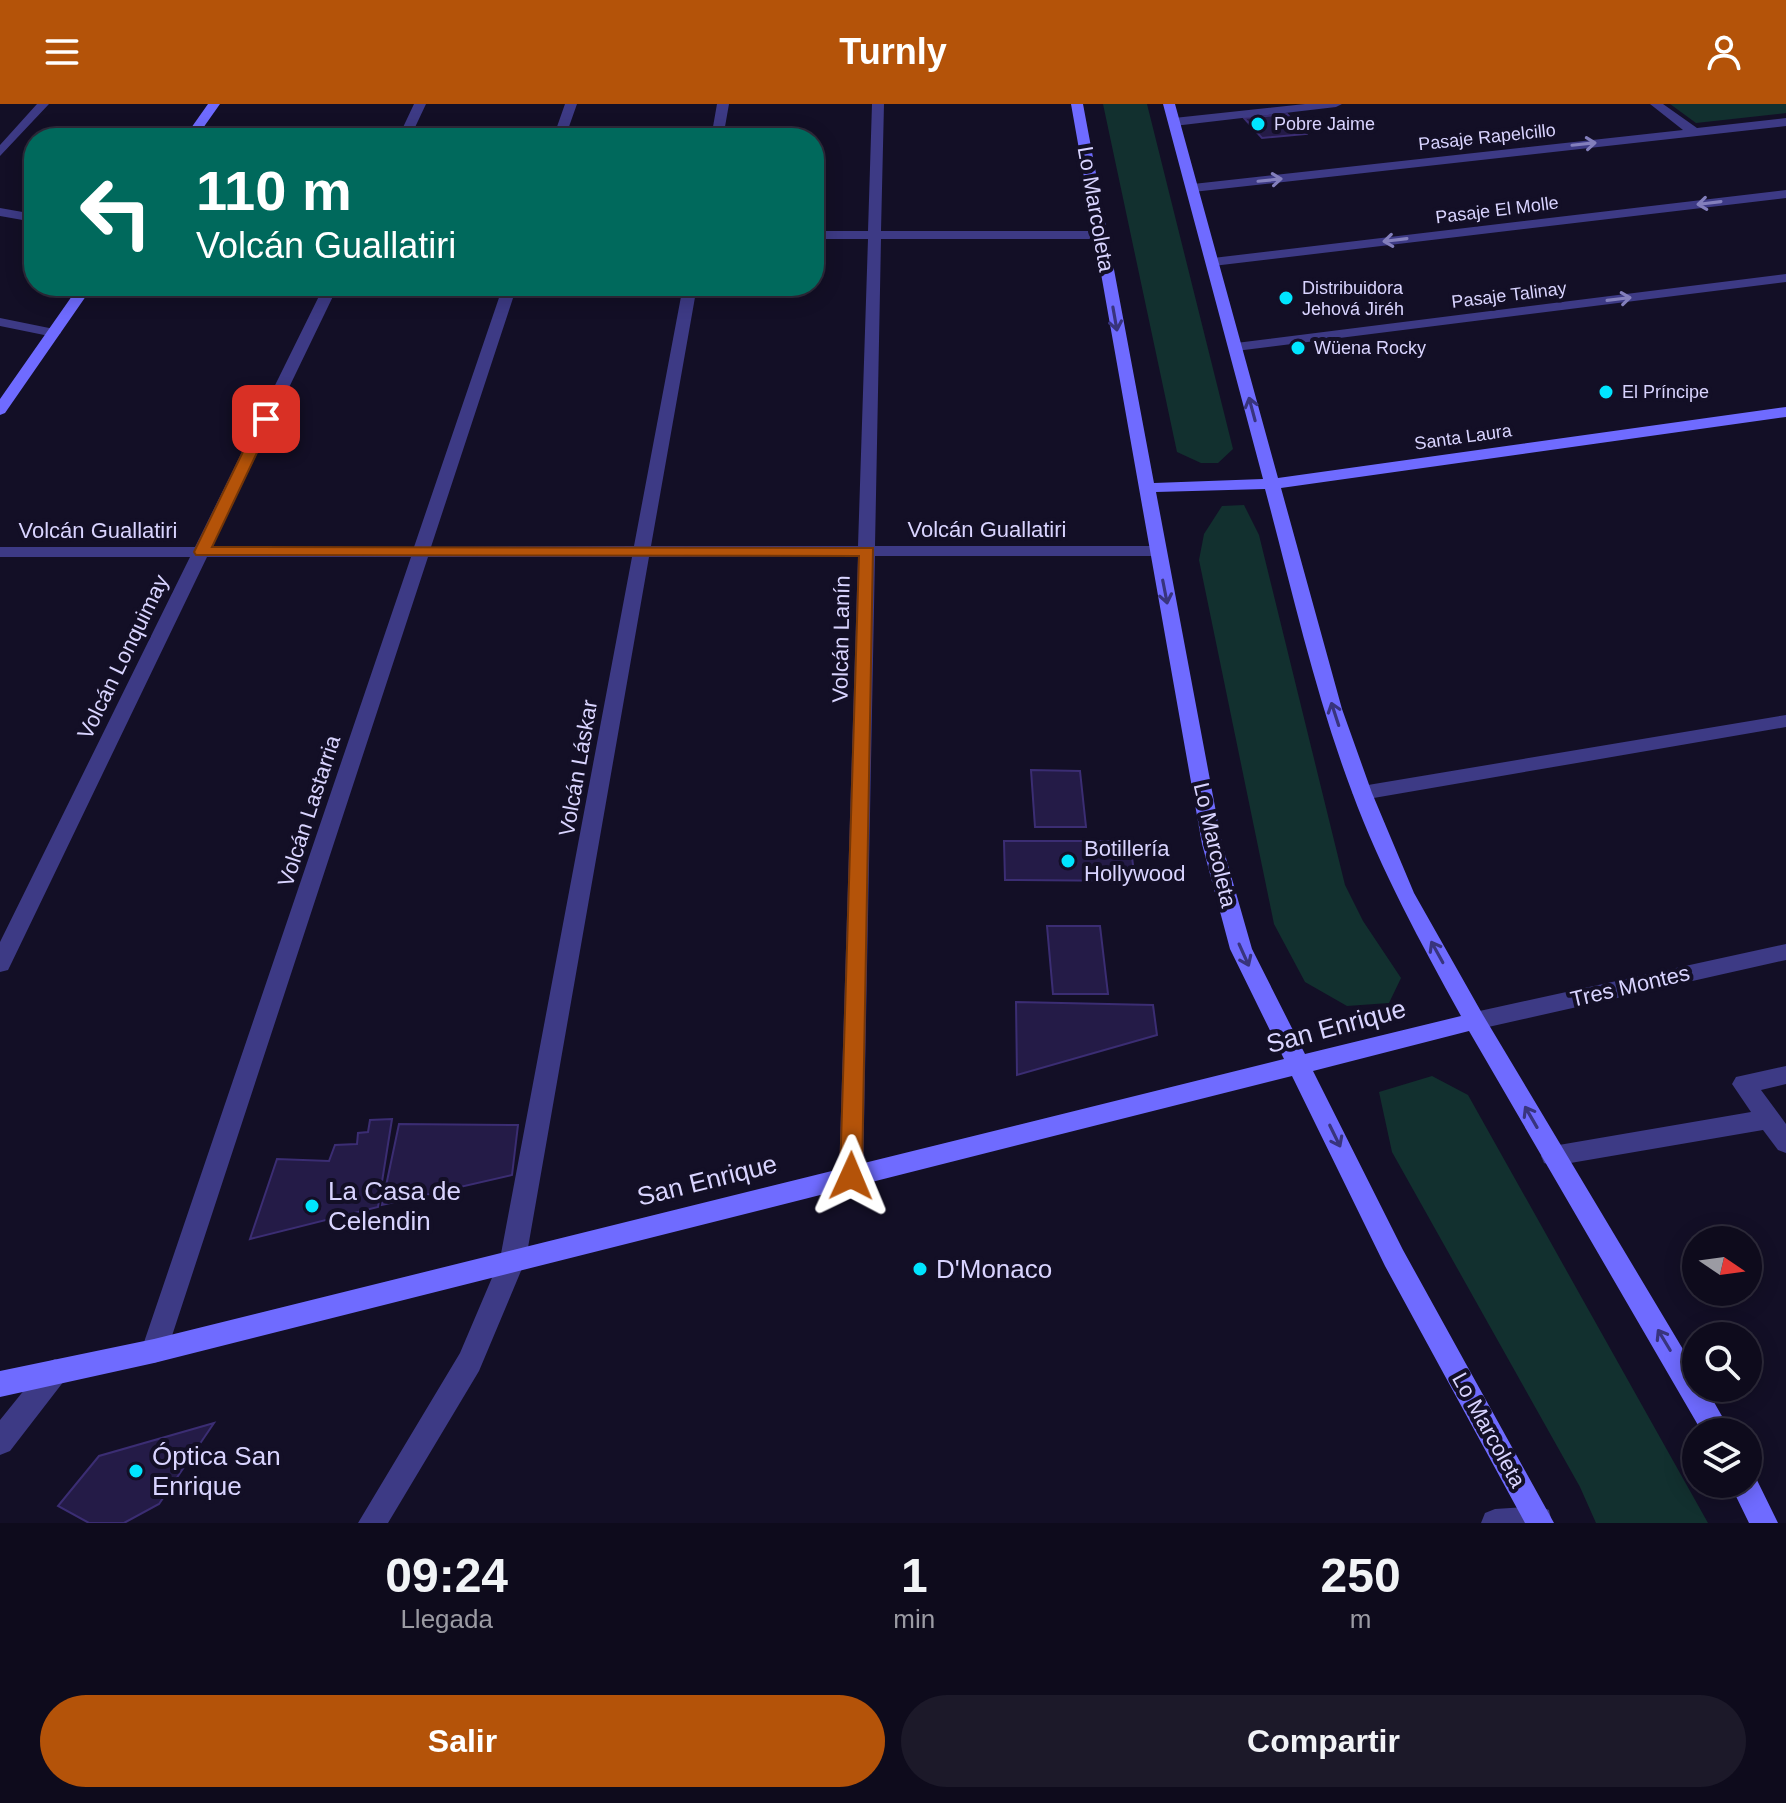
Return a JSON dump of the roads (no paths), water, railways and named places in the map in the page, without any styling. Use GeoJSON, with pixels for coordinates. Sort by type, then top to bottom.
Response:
{"type":"FeatureCollection","features":[{"type":"Feature","properties":{"kind":"street"},"geometry":{"type":"LineString","coordinates":[[0,152],[43,104]]}},
{"type":"Feature","properties":{"kind":"street"},"geometry":{"type":"LineString","coordinates":[[197,128],[214,104]]}},
{"type":"Feature","properties":{"kind":"street"},"geometry":{"type":"LineString","coordinates":[[409,128],[420,104]]}},
{"type":"Feature","properties":{"kind":"street"},"geometry":{"type":"LineString","coordinates":[[563,128],[571,104]]}},
{"type":"Feature","properties":{"kind":"street"},"geometry":{"type":"LineString","coordinates":[[719,128],[723,104]]}},
{"type":"Feature","properties":{"kind":"street","name":"Volcán Lanín"},"geometry":{"type":"LineString","coordinates":[[851,1176],[878,104]]}},
{"type":"Feature","properties":{"kind":"street","name":"Lo Marcoleta"},"geometry":{"type":"LineString","coordinates":[[1077,104],[1212,844],[1241,949],[1394,1258],[1539,1522]]}},
{"type":"Feature","properties":{"kind":"street"},"geometry":{"type":"LineString","coordinates":[[1169,104],[1333,709],[1362,793],[1404,893],[1475,1021],[1709,1418]]}},
{"type":"Feature","properties":{"kind":"street"},"geometry":{"type":"LineString","coordinates":[[1174,122],[1336,104]]}},
{"type":"Feature","properties":{"kind":"street"},"geometry":{"type":"LineString","coordinates":[[1656,104],[1694,132]]}},
{"type":"Feature","properties":{"kind":"street","name":"Pasaje Rapelcillo"},"geometry":{"type":"LineString","coordinates":[[1193,188],[1786,122]]}},
{"type":"Feature","properties":{"kind":"street","name":"Pasaje El Molle"},"geometry":{"type":"LineString","coordinates":[[1213,262],[1786,194]]}},
{"type":"Feature","properties":{"kind":"street"},"geometry":{"type":"LineString","coordinates":[[0,212],[24,216]]}},
{"type":"Feature","properties":{"kind":"street"},"geometry":{"type":"LineString","coordinates":[[824,235],[1100,235]]}},
{"type":"Feature","properties":{"kind":"street","name":"Pasaje Talinay"},"geometry":{"type":"LineString","coordinates":[[1236,347],[1786,278]]}},
{"type":"Feature","properties":{"kind":"street"},"geometry":{"type":"LineString","coordinates":[[0,410],[79,296]]}},
{"type":"Feature","properties":{"kind":"street","name":"Volcán Lonquimay"},"geometry":{"type":"LineString","coordinates":[[0,964],[326,296]]}},
{"type":"Feature","properties":{"kind":"street","name":"Volcán Lastarria"},"geometry":{"type":"LineString","coordinates":[[154,1351],[507,296]]}},
{"type":"Feature","properties":{"kind":"street","name":"Volcán Láskar"},"geometry":{"type":"LineString","coordinates":[[372,1523],[474,1358],[498,1308],[513,1259],[688,296]]}},
{"type":"Feature","properties":{"kind":"street"},"geometry":{"type":"LineString","coordinates":[[0,322],[54,333]]}},
{"type":"Feature","properties":{"kind":"street","name":"Santa Laura"},"geometry":{"type":"LineString","coordinates":[[1145,488],[1272,484],[1785,413]]}},
{"type":"Feature","properties":{"kind":"street","name":"Volcán Guallatiri"},"geometry":{"type":"LineString","coordinates":[[0,552],[1157,551]]}},
{"type":"Feature","properties":{"kind":"street"},"geometry":{"type":"LineString","coordinates":[[1362,793],[1786,721]]}},
{"type":"Feature","properties":{"kind":"street","name":"Tres Montes"},"geometry":{"type":"LineString","coordinates":[[1475,1021],[1786,952]]}},
{"type":"Feature","properties":{"kind":"street","name":"San Enrique"},"geometry":{"type":"LineString","coordinates":[[0,1384],[154,1351],[1475,1021]]}},
{"type":"Feature","properties":{"kind":"street"},"geometry":{"type":"LineString","coordinates":[[1786,1075],[1744,1084],[1786,1143]]}},
{"type":"Feature","properties":{"kind":"street"},"geometry":{"type":"LineString","coordinates":[[1553,1156],[1769,1119]]}},
{"type":"Feature","properties":{"kind":"street"},"geometry":{"type":"LineString","coordinates":[[0,1442],[55,1372]]}},
{"type":"Feature","properties":{"kind":"street"},"geometry":{"type":"LineString","coordinates":[[1751,1498],[1764,1523]]}},
{"type":"Feature","properties":{"kind":"street"},"geometry":{"type":"LineString","coordinates":[[1495,1523],[1539,1522]]}},
{"type":"Feature","properties":{"kind":"place","name":"Pobre Jaime"},"geometry":{"type":"Point","coordinates":[1258,124]}},
{"type":"Feature","properties":{"kind":"place","name":"Distribuidora Jehová Jiréh"},"geometry":{"type":"Point","coordinates":[1286,298]}},
{"type":"Feature","properties":{"kind":"place","name":"Wüena Rocky"},"geometry":{"type":"Point","coordinates":[1298,348]}},
{"type":"Feature","properties":{"kind":"place","name":"El Príncipe"},"geometry":{"type":"Point","coordinates":[1606,392]}},
{"type":"Feature","properties":{"kind":"place","name":"Botillería Hollywood"},"geometry":{"type":"Point","coordinates":[1068,861]}},
{"type":"Feature","properties":{"kind":"place","name":"La Casa de Celendin"},"geometry":{"type":"Point","coordinates":[312,1206]}},
{"type":"Feature","properties":{"kind":"place","name":"D'Monaco"},"geometry":{"type":"Point","coordinates":[920,1269]}},
{"type":"Feature","properties":{"kind":"place","name":"Óptica San Enrique"},"geometry":{"type":"Point","coordinates":[136,1471]}}]}
